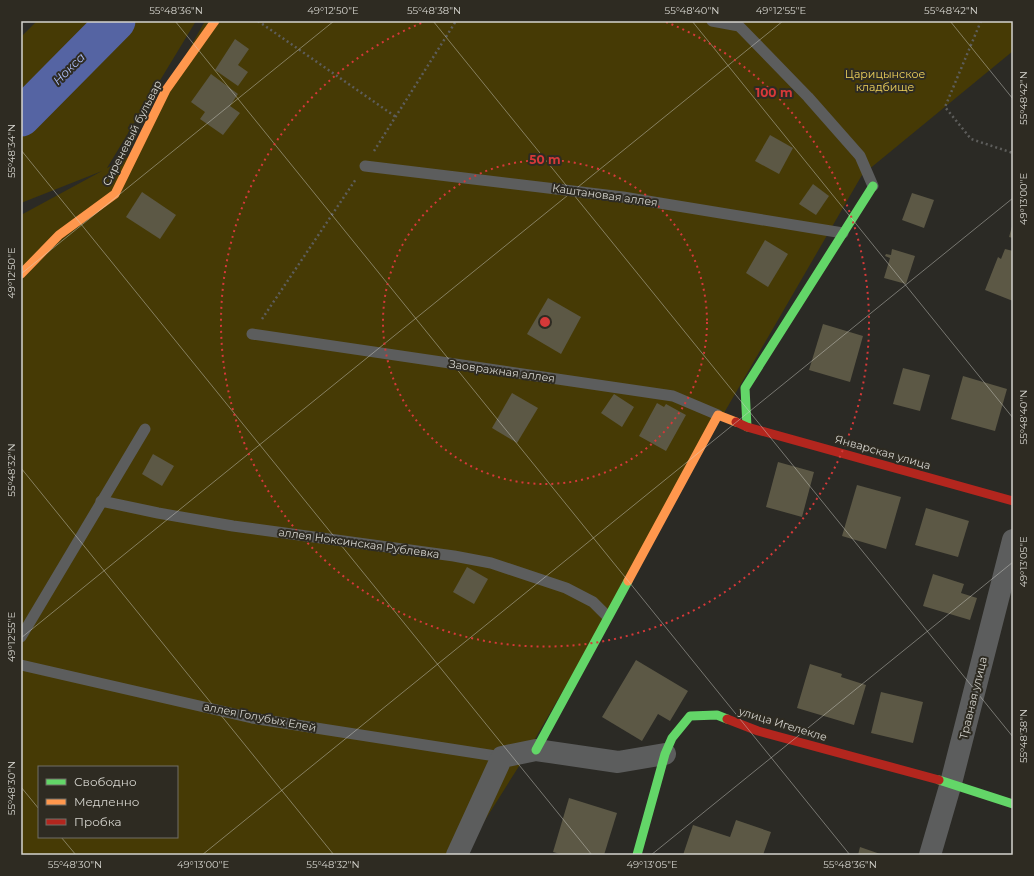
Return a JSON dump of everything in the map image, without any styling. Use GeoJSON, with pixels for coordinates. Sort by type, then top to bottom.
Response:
{"type":"FeatureCollection","features":[{"type":"Feature","properties":{"kind":"street","name":"Сиреневый бульвар"},"geometry":{"type":"LineString","coordinates":[[21,274],[59,235],[114,194],[166,90],[215,21]]}},
{"type":"Feature","properties":{"kind":"street"},"geometry":{"type":"LineString","coordinates":[[747,427],[745,388],[873,186]]}},
{"type":"Feature","properties":{"kind":"street"},"geometry":{"type":"LineString","coordinates":[[536,750],[607,616],[718,415]]}},
{"type":"Feature","properties":{"kind":"street","name":"Заовражная аллея"},"geometry":{"type":"LineString","coordinates":[[718,415],[747,427]]}},
{"type":"Feature","properties":{"kind":"street","name":"Январская улица"},"geometry":{"type":"LineString","coordinates":[[747,427],[1013,501]]}},
{"type":"Feature","properties":{"kind":"street","name":"Травная улица"},"geometry":{"type":"LineString","coordinates":[[930,855],[951,784],[1013,540]]}},
{"type":"Feature","properties":{"kind":"street","name":"улица Игелекле"},"geometry":{"type":"LineString","coordinates":[[638,855],[665,754],[672,738],[690,716],[717,715],[758,731],[951,784],[1013,804]]}},
{"type":"Feature","properties":{"kind":"street"},"geometry":{"type":"LineString","coordinates":[[457,855],[502,757],[536,750],[618,762],[665,754]]}},
{"type":"Feature","properties":{"kind":"lane"},"geometry":{"type":"LineString","coordinates":[[712,21],[737,24],[808,97],[860,156],[873,186]]}},
{"type":"Feature","properties":{"kind":"lane","name":"Каштановая аллея"},"geometry":{"type":"LineString","coordinates":[[365,166],[623,197],[843,233]]}},
{"type":"Feature","properties":{"kind":"lane","name":"Заовражная аллея"},"geometry":{"type":"LineString","coordinates":[[252,334],[673,396],[718,415]]}},
{"type":"Feature","properties":{"kind":"lane"},"geometry":{"type":"LineString","coordinates":[[21,637],[145,429]]}},
{"type":"Feature","properties":{"kind":"lane","name":"аллея Ноксинская Рублевка"},"geometry":{"type":"LineString","coordinates":[[101,501],[158,514],[233,526],[454,556],[491,563],[566,588],[593,602],[607,616]]}},
{"type":"Feature","properties":{"kind":"lane","name":"аллея Голубых Елей"},"geometry":{"type":"LineString","coordinates":[[21,666],[252,718],[502,757]]}},
{"type":"Feature","properties":{"kind":"path"},"geometry":{"type":"LineString","coordinates":[[258,21],[396,117]]}},
{"type":"Feature","properties":{"kind":"path"},"geometry":{"type":"LineString","coordinates":[[981,21],[945,107],[971,139],[1013,153]]}},
{"type":"Feature","properties":{"kind":"green space","name":"Царицынское кладбище"},"geometry":{"type":"Polygon","coordinates":[[[37,21],[196,21],[107,168],[128,157],[205,21],[1013,21],[1013,51],[862,175],[521,763],[463,855],[21,855],[21,215],[102,171],[21,203],[21,37],[37,21]]]}},
{"type":"Feature","properties":{"kind":"building"},"geometry":{"type":"Polygon","coordinates":[[[235,39],[249,49],[238,65],[248,72],[238,86],[215,70],[235,39]]]}},
{"type":"Feature","properties":{"kind":"building"},"geometry":{"type":"Polygon","coordinates":[[[211,74],[238,94],[230,106],[240,113],[223,135],[200,119],[205,112],[191,102],[211,74]]]}},
{"type":"Feature","properties":{"kind":"building"},"geometry":{"type":"Polygon","coordinates":[[[770,135],[793,148],[779,174],[755,161],[770,135]]]}},
{"type":"Feature","properties":{"kind":"building"},"geometry":{"type":"Polygon","coordinates":[[[813,184],[829,196],[816,215],[799,204],[813,184]]]}},
{"type":"Feature","properties":{"kind":"building"},"geometry":{"type":"Polygon","coordinates":[[[142,192],[176,215],[160,239],[126,217],[142,192]]]}},
{"type":"Feature","properties":{"kind":"building"},"geometry":{"type":"Polygon","coordinates":[[[912,193],[934,200],[924,228],[902,220],[912,193]]]}},
{"type":"Feature","properties":{"kind":"building"},"geometry":{"type":"Polygon","coordinates":[[[1013,223],[1013,238],[1009,237],[1013,223]]]}},
{"type":"Feature","properties":{"kind":"building"},"geometry":{"type":"Polygon","coordinates":[[[765,240],[788,254],[768,287],[746,273],[765,240]]]}},
{"type":"Feature","properties":{"kind":"building"},"geometry":{"type":"Polygon","coordinates":[[[892,249],[915,256],[906,284],[884,278],[890,258],[885,256],[886,254],[891,255],[892,249]]]}},
{"type":"Feature","properties":{"kind":"building"},"geometry":{"type":"Polygon","coordinates":[[[1005,249],[1013,251],[1013,301],[985,290],[998,257],[1001,259],[1005,249]]]}},
{"type":"Feature","properties":{"kind":"building"},"geometry":{"type":"Polygon","coordinates":[[[548,298],[581,317],[561,354],[527,334],[548,298]]]}},
{"type":"Feature","properties":{"kind":"building"},"geometry":{"type":"Polygon","coordinates":[[[823,324],[863,336],[850,382],[809,370],[823,324]]]}},
{"type":"Feature","properties":{"kind":"building"},"geometry":{"type":"Polygon","coordinates":[[[903,368],[930,375],[920,411],[893,404],[903,368]]]}},
{"type":"Feature","properties":{"kind":"building"},"geometry":{"type":"Polygon","coordinates":[[[963,376],[1007,389],[995,431],[951,419],[963,376]]]}},
{"type":"Feature","properties":{"kind":"building"},"geometry":{"type":"Polygon","coordinates":[[[512,393],[538,408],[517,443],[492,428],[512,393]]]}},
{"type":"Feature","properties":{"kind":"building"},"geometry":{"type":"Polygon","coordinates":[[[614,394],[634,407],[622,427],[601,413],[614,394]]]}},
{"type":"Feature","properties":{"kind":"building"},"geometry":{"type":"Polygon","coordinates":[[[657,403],[664,407],[666,404],[686,415],[666,451],[639,436],[657,403]]]}},
{"type":"Feature","properties":{"kind":"building"},"geometry":{"type":"Polygon","coordinates":[[[153,454],[174,466],[162,486],[142,474],[153,454]]]}},
{"type":"Feature","properties":{"kind":"building"},"geometry":{"type":"Polygon","coordinates":[[[778,462],[814,472],[802,517],[766,507],[778,462]]]}},
{"type":"Feature","properties":{"kind":"building"},"geometry":{"type":"Polygon","coordinates":[[[857,485],[901,497],[886,549],[842,536],[857,485]]]}},
{"type":"Feature","properties":{"kind":"building"},"geometry":{"type":"Polygon","coordinates":[[[926,508],[969,521],[958,557],[915,545],[926,508]]]}},
{"type":"Feature","properties":{"kind":"building"},"geometry":{"type":"Polygon","coordinates":[[[467,567],[488,579],[474,604],[453,592],[467,567]]]}},
{"type":"Feature","properties":{"kind":"building"},"geometry":{"type":"Polygon","coordinates":[[[933,574],[964,584],[961,593],[977,598],[970,620],[923,606],[933,574]]]}},
{"type":"Feature","properties":{"kind":"building"},"geometry":{"type":"Polygon","coordinates":[[[636,660],[688,691],[670,721],[658,714],[642,741],[602,717],[636,660]]]}},
{"type":"Feature","properties":{"kind":"building"},"geometry":{"type":"Polygon","coordinates":[[[810,664],[842,674],[841,677],[866,685],[854,725],[797,708],[810,664]]]}},
{"type":"Feature","properties":{"kind":"building"},"geometry":{"type":"Polygon","coordinates":[[[881,692],[923,702],[913,743],[871,733],[881,692]]]}},
{"type":"Feature","properties":{"kind":"building"},"geometry":{"type":"Polygon","coordinates":[[[569,798],[617,813],[604,855],[564,855],[553,852],[569,798]]]}},
{"type":"Feature","properties":{"kind":"building"},"geometry":{"type":"Polygon","coordinates":[[[736,820],[771,832],[763,855],[683,855],[693,825],[730,837],[736,820]]]}},
{"type":"Feature","properties":{"kind":"building"},"geometry":{"type":"Polygon","coordinates":[[[860,847],[883,855],[858,855],[860,847]]]}},
{"type":"Feature","properties":{"kind":"waterway","name":"Нокса"},"geometry":{"type":"LineString","coordinates":[[21,117],[116,21]]}},
{"type":"Feature","properties":{"kind":"traffic: fast"},"geometry":{"type":"LineString","coordinates":[[747,427],[745,388],[873,186]]}},
{"type":"Feature","properties":{"kind":"traffic: fast"},"geometry":{"type":"LineString","coordinates":[[536,750],[628,581]]}},
{"type":"Feature","properties":{"kind":"traffic: fast"},"geometry":{"type":"LineString","coordinates":[[637,855],[665,754],[672,738],[690,716],[717,715],[727,719]]}},
{"type":"Feature","properties":{"kind":"traffic: fast"},"geometry":{"type":"LineString","coordinates":[[939,780],[1013,804]]}},
{"type":"Feature","properties":{"kind":"traffic: slow"},"geometry":{"type":"LineString","coordinates":[[21,274],[59,235],[115,194],[166,90],[215,21]]}},
{"type":"Feature","properties":{"kind":"traffic: slow"},"geometry":{"type":"LineString","coordinates":[[628,581],[718,415],[736,422]]}},
{"type":"Feature","properties":{"kind":"traffic: jam"},"geometry":{"type":"LineString","coordinates":[[736,422],[747,427],[1013,501]]}},
{"type":"Feature","properties":{"kind":"traffic: jam"},"geometry":{"type":"LineString","coordinates":[[727,719],[758,731],[939,780]]}}]}
